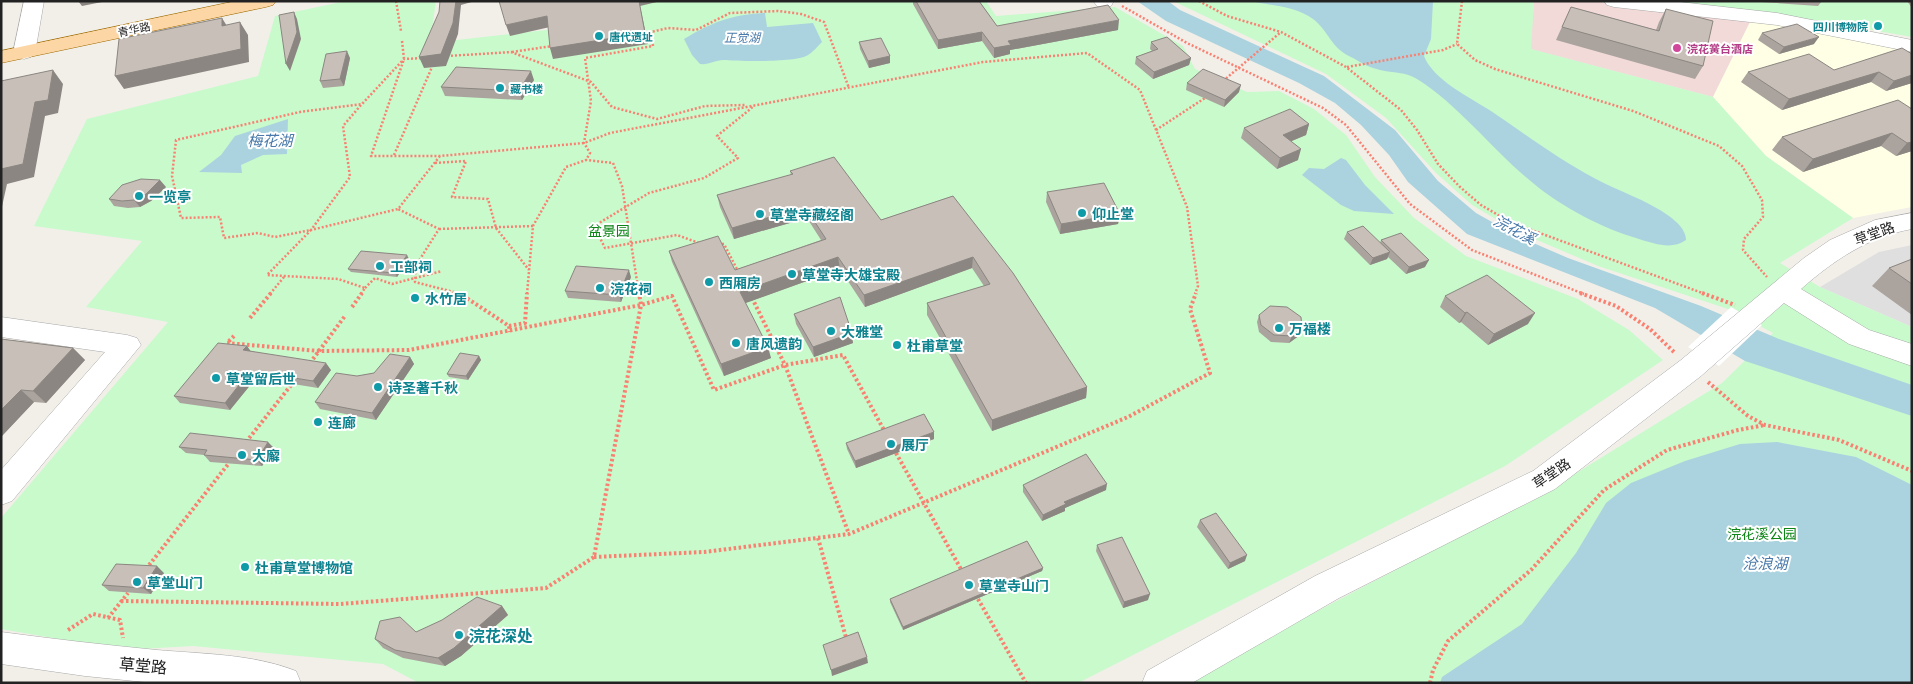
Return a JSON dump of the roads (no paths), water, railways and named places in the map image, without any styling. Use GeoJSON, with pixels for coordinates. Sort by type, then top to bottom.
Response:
{"type":"FeatureCollection","features":[{"type":"Feature","properties":{"kind":"main road","name":"青华路"},"geometry":{"type":"LineString","coordinates":[[1,57],[24,48],[227,1]]}},
{"type":"Feature","properties":{"kind":"main road","name":"青华路"},"geometry":{"type":"LineString","coordinates":[[1,47],[24,48],[266,1]]}},
{"type":"Feature","properties":{"kind":"street"},"geometry":{"type":"LineString","coordinates":[[24,48],[34,1]]}},
{"type":"Feature","properties":{"kind":"street"},"geometry":{"type":"LineString","coordinates":[[1614,1],[1776,19],[1912,46]]}},
{"type":"Feature","properties":{"kind":"street","name":"草堂路"},"geometry":{"type":"LineString","coordinates":[[1160,683],[1327,587],[1544,480],[1698,362],[1839,246],[1884,226],[1912,222]]}},
{"type":"Feature","properties":{"kind":"street"},"geometry":{"type":"LineString","coordinates":[[1784,290],[1859,337],[1912,355]]}},
{"type":"Feature","properties":{"kind":"street"},"geometry":{"type":"LineString","coordinates":[[1,327],[127,345],[1,492]]}},
{"type":"Feature","properties":{"kind":"street","name":"草堂路"},"geometry":{"type":"LineString","coordinates":[[1,648],[85,660],[241,674],[284,683]]}},
{"type":"Feature","properties":{"kind":"water"},"geometry":{"type":"Polygon","coordinates":[[[1137,1],[1168,1],[1180,10],[1324,76],[1395,130],[1438,181],[1476,213],[1517,236],[1568,258],[1701,306],[1779,339],[1912,385],[1912,416],[1745,361],[1655,308],[1467,234],[1408,182],[1389,155],[1361,125],[1335,103],[1299,83],[1166,21],[1137,1]]]}},
{"type":"Feature","properties":{"kind":"water"},"geometry":{"type":"Polygon","coordinates":[[[1251,1],[1433,1],[1431,39],[1424,56],[1435,73],[1453,88],[1581,171],[1651,205],[1669,216],[1683,230],[1686,240],[1675,245],[1645,241],[1597,223],[1570,209],[1533,183],[1462,115],[1417,79],[1404,74],[1373,68],[1345,54],[1313,19],[1299,11],[1251,1]]]}},
{"type":"Feature","properties":{"kind":"water","name":"正觉湖"},"geometry":{"type":"Polygon","coordinates":[[[765,13],[767,27],[813,23],[822,42],[810,54],[802,58],[767,61],[723,60],[700,64],[692,55],[684,39],[722,20],[765,13]]]}},
{"type":"Feature","properties":{"kind":"water","name":"梅花湖"},"geometry":{"type":"Polygon","coordinates":[[[288,119],[287,154],[263,155],[241,165],[242,173],[199,172],[221,155],[235,136],[288,119]]]}},
{"type":"Feature","properties":{"kind":"water"},"geometry":{"type":"Polygon","coordinates":[[[1341,158],[1346,160],[1365,185],[1394,214],[1354,211],[1341,205],[1302,175],[1309,168],[1324,169],[1341,158]]]}},
{"type":"Feature","properties":{"kind":"water","name":"沧浪湖"},"geometry":{"type":"Polygon","coordinates":[[[1777,442],[1856,457],[1912,485],[1912,683],[1440,683],[1442,677],[1522,624],[1576,553],[1606,503],[1631,483],[1685,461],[1740,444],[1777,442]]]}},
{"type":"Feature","properties":{"kind":"place","name":"四川博物院"},"geometry":{"type":"Point","coordinates":[1878,26]}},
{"type":"Feature","properties":{"kind":"place","name":"唐代遗址"},"geometry":{"type":"Point","coordinates":[599,36]}},
{"type":"Feature","properties":{"kind":"place","name":"浣花黉台酒店"},"geometry":{"type":"Point","coordinates":[1677,48]}},
{"type":"Feature","properties":{"kind":"place","name":"藏书楼"},"geometry":{"type":"Point","coordinates":[500,88]}},
{"type":"Feature","properties":{"kind":"place","name":"一览亭"},"geometry":{"type":"Point","coordinates":[139,196]}},
{"type":"Feature","properties":{"kind":"place","name":"仰止堂"},"geometry":{"type":"Point","coordinates":[1082,213]}},
{"type":"Feature","properties":{"kind":"place","name":"草堂寺藏经阁"},"geometry":{"type":"Point","coordinates":[760,214]}},
{"type":"Feature","properties":{"kind":"place","name":"工部祠"},"geometry":{"type":"Point","coordinates":[380,266]}},
{"type":"Feature","properties":{"kind":"place","name":"草堂寺大雄宝殿"},"geometry":{"type":"Point","coordinates":[792,274]}},
{"type":"Feature","properties":{"kind":"place","name":"西厢房"},"geometry":{"type":"Point","coordinates":[709,282]}},
{"type":"Feature","properties":{"kind":"place","name":"浣花祠"},"geometry":{"type":"Point","coordinates":[600,288]}},
{"type":"Feature","properties":{"kind":"place","name":"水竹居"},"geometry":{"type":"Point","coordinates":[415,298]}},
{"type":"Feature","properties":{"kind":"place","name":"万福楼"},"geometry":{"type":"Point","coordinates":[1279,328]}},
{"type":"Feature","properties":{"kind":"place","name":"大雅堂"},"geometry":{"type":"Point","coordinates":[831,331]}},
{"type":"Feature","properties":{"kind":"place","name":"唐风遗韵"},"geometry":{"type":"Point","coordinates":[736,343]}},
{"type":"Feature","properties":{"kind":"place","name":"杜甫草堂"},"geometry":{"type":"Point","coordinates":[897,345]}},
{"type":"Feature","properties":{"kind":"place","name":"草堂留后世"},"geometry":{"type":"Point","coordinates":[216,378]}},
{"type":"Feature","properties":{"kind":"place","name":"诗圣著千秋"},"geometry":{"type":"Point","coordinates":[378,387]}},
{"type":"Feature","properties":{"kind":"place","name":"连廊"},"geometry":{"type":"Point","coordinates":[318,422]}},
{"type":"Feature","properties":{"kind":"place","name":"展厅"},"geometry":{"type":"Point","coordinates":[891,444]}},
{"type":"Feature","properties":{"kind":"place","name":"大廨"},"geometry":{"type":"Point","coordinates":[242,455]}},
{"type":"Feature","properties":{"kind":"place","name":"杜甫草堂博物馆"},"geometry":{"type":"Point","coordinates":[245,567]}},
{"type":"Feature","properties":{"kind":"place","name":"草堂山门"},"geometry":{"type":"Point","coordinates":[137,582]}},
{"type":"Feature","properties":{"kind":"place","name":"草堂寺山门"},"geometry":{"type":"Point","coordinates":[969,585]}},
{"type":"Feature","properties":{"kind":"place","name":"浣花深处"},"geometry":{"type":"Point","coordinates":[459,635]}},
{"type":"Feature","properties":{"kind":"water label","name":"浣花溪"},"geometry":{"type":"Point","coordinates":[1515,229]}},
{"type":"Feature","properties":{"kind":"park label","name":"盆景园"},"geometry":{"type":"Point","coordinates":[609,230]}},
{"type":"Feature","properties":{"kind":"park label","name":"浣花溪公园"},"geometry":{"type":"Point","coordinates":[1762,533]}}]}
